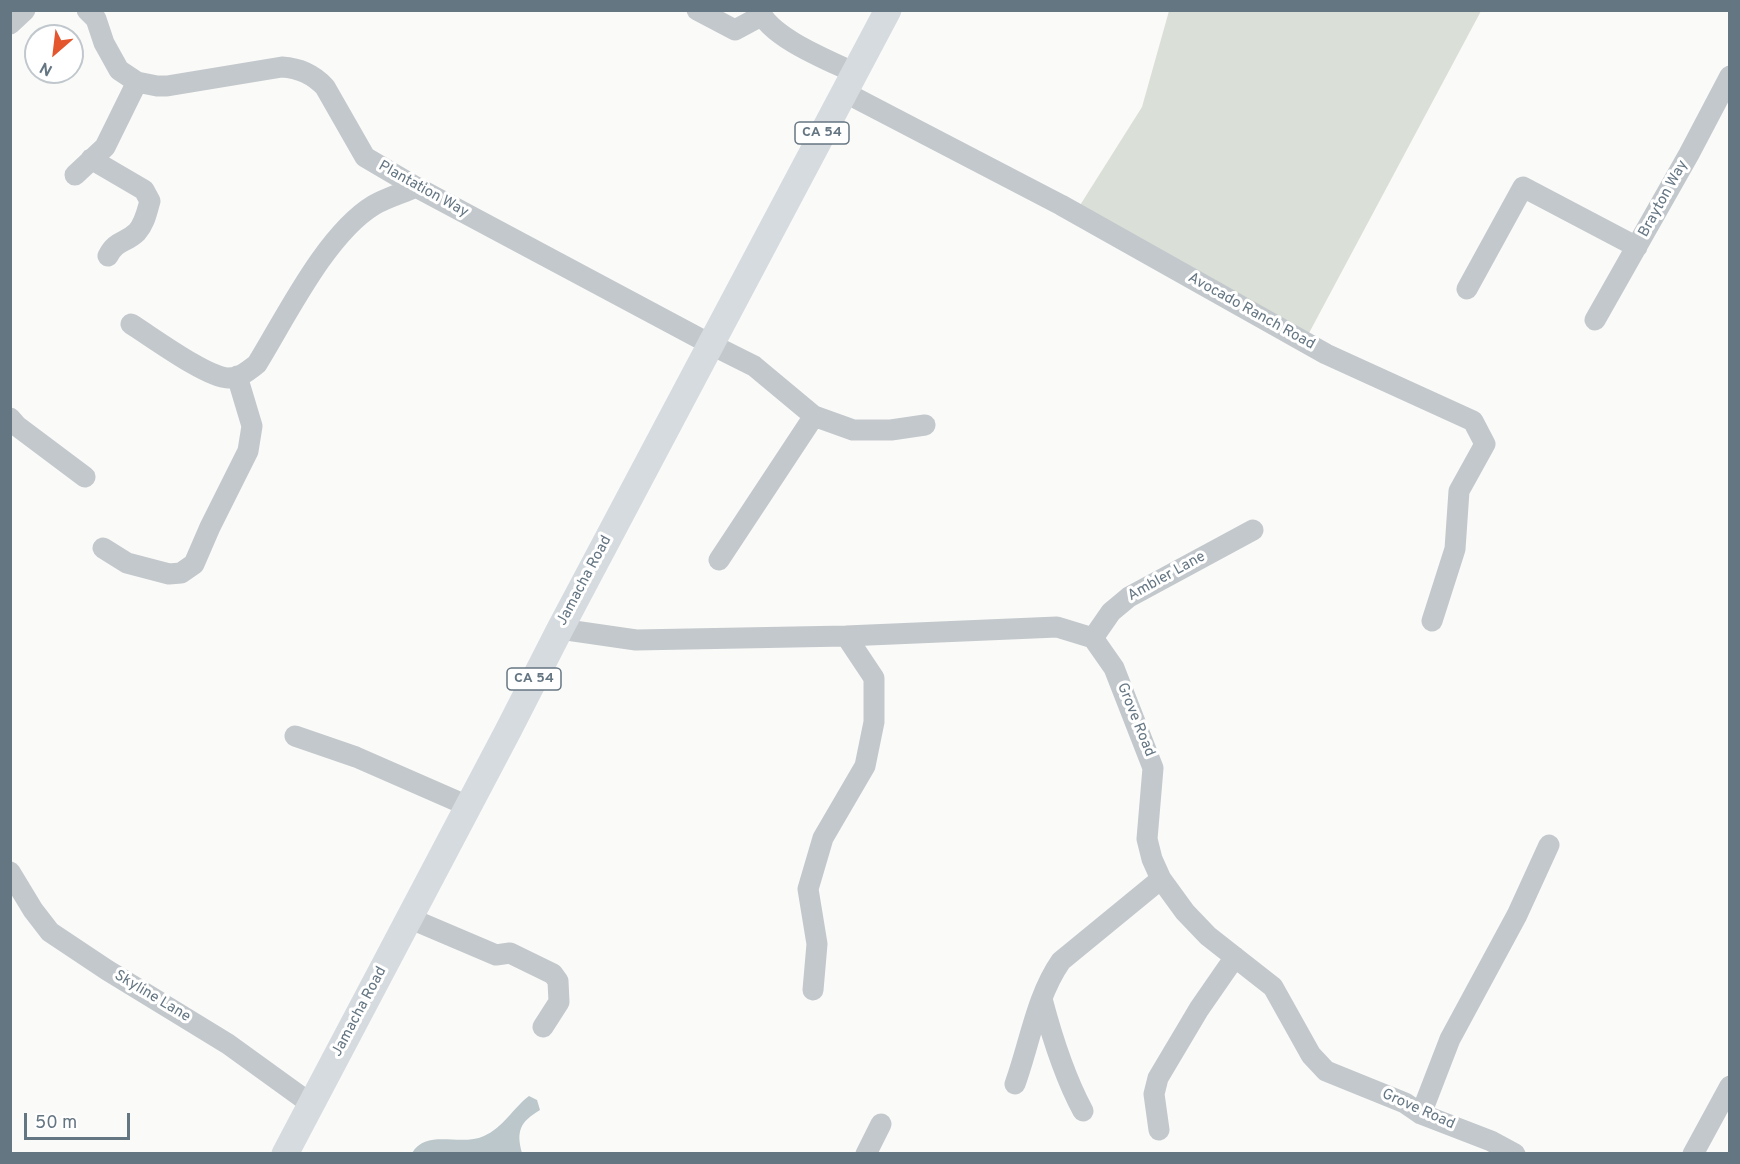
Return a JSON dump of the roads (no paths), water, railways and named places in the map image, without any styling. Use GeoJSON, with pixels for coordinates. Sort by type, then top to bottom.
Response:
{"type":"FeatureCollection","features":[{"type":"Feature","properties":{"kind":"main road","name":"Jamacha Road"},"geometry":{"type":"LineString","coordinates":[[285,1154],[560,628],[888,10]]}},
{"type":"Feature","properties":{"kind":"street"},"geometry":{"type":"LineString","coordinates":[[10,24],[25,10]]}},
{"type":"Feature","properties":{"kind":"street"},"geometry":{"type":"LineString","coordinates":[[75,175],[105,147],[137,82],[119,70],[104,43],[96,19],[87,10]]}},
{"type":"Feature","properties":{"kind":"street"},"geometry":{"type":"LineString","coordinates":[[697,10],[735,30],[760,13],[771,27],[850,83]]}},
{"type":"Feature","properties":{"kind":"street","name":"Plantation Way"},"geometry":{"type":"LineString","coordinates":[[137,82],[167,86],[282,67],[295,68],[317,79],[325,87],[365,157],[416,187],[754,366],[814,416]]}},
{"type":"Feature","properties":{"kind":"street","name":"Brayton Way"},"geometry":{"type":"LineString","coordinates":[[1595,320],[1689,154],[1730,76]]}},
{"type":"Feature","properties":{"kind":"street","name":"Avocado Ranch Road"},"geometry":{"type":"LineString","coordinates":[[850,83],[1051,200],[1326,354],[1473,421],[1485,444],[1459,491],[1455,549],[1432,621]]}},
{"type":"Feature","properties":{"kind":"street"},"geometry":{"type":"LineString","coordinates":[[91,159],[144,189],[150,201],[145,219],[136,232],[113,246],[108,256]]}},
{"type":"Feature","properties":{"kind":"street"},"geometry":{"type":"LineString","coordinates":[[131,324],[212,374],[229,378],[244,374],[257,364],[324,255],[354,220],[374,205],[416,187]]}},
{"type":"Feature","properties":{"kind":"street"},"geometry":{"type":"LineString","coordinates":[[1467,288],[1523,187],[1637,247]]}},
{"type":"Feature","properties":{"kind":"street"},"geometry":{"type":"LineString","coordinates":[[103,548],[127,562],[169,574],[181,573],[194,564],[248,451],[252,426],[237,376]]}},
{"type":"Feature","properties":{"kind":"street"},"geometry":{"type":"LineString","coordinates":[[719,560],[814,416],[853,430],[891,430],[925,425]]}},
{"type":"Feature","properties":{"kind":"street"},"geometry":{"type":"LineString","coordinates":[[10,418],[17,426],[85,477]]}},
{"type":"Feature","properties":{"kind":"street","name":"Ambler Lane"},"geometry":{"type":"LineString","coordinates":[[1093,638],[1111,612],[1129,597],[1252,530]]}},
{"type":"Feature","properties":{"kind":"street"},"geometry":{"type":"LineString","coordinates":[[560,628],[636,640],[846,636],[1057,627],[1093,638]]}},
{"type":"Feature","properties":{"kind":"street"},"geometry":{"type":"LineString","coordinates":[[813,990],[817,944],[808,889],[823,838],[865,766],[874,722],[874,678],[846,636]]}},
{"type":"Feature","properties":{"kind":"street","name":"Grove Road"},"geometry":{"type":"LineString","coordinates":[[1093,638],[1114,668],[1154,768],[1148,839],[1152,859],[1161,879],[1185,912],[1208,936],[1273,987],[1311,1055],[1326,1071],[1405,1103],[1420,1114],[1491,1141],[1515,1154]]}},
{"type":"Feature","properties":{"kind":"street"},"geometry":{"type":"LineString","coordinates":[[295,736],[356,757],[468,806]]}},
{"type":"Feature","properties":{"kind":"street"},"geometry":{"type":"LineString","coordinates":[[1420,1114],[1450,1039],[1516,915],[1549,845]]}},
{"type":"Feature","properties":{"kind":"street","name":"Skyline Lane"},"geometry":{"type":"LineString","coordinates":[[10,872],[33,910],[50,932],[107,970],[228,1044],[311,1104]]}},
{"type":"Feature","properties":{"kind":"street"},"geometry":{"type":"LineString","coordinates":[[1015,1084],[1041,998],[1061,961],[1161,879]]}},
{"type":"Feature","properties":{"kind":"street"},"geometry":{"type":"LineString","coordinates":[[409,918],[496,955],[510,953],[553,974],[558,981],[559,1002],[543,1027]]}},
{"type":"Feature","properties":{"kind":"street"},"geometry":{"type":"LineString","coordinates":[[1160,1130],[1154,1094],[1158,1078],[1199,1009],[1235,957]]}},
{"type":"Feature","properties":{"kind":"street"},"geometry":{"type":"LineString","coordinates":[[1041,998],[1072,1092],[1083,1111]]}},
{"type":"Feature","properties":{"kind":"street"},"geometry":{"type":"LineString","coordinates":[[1693,1154],[1730,1086]]}},
{"type":"Feature","properties":{"kind":"street"},"geometry":{"type":"LineString","coordinates":[[866,1154],[881,1124]]}}]}
